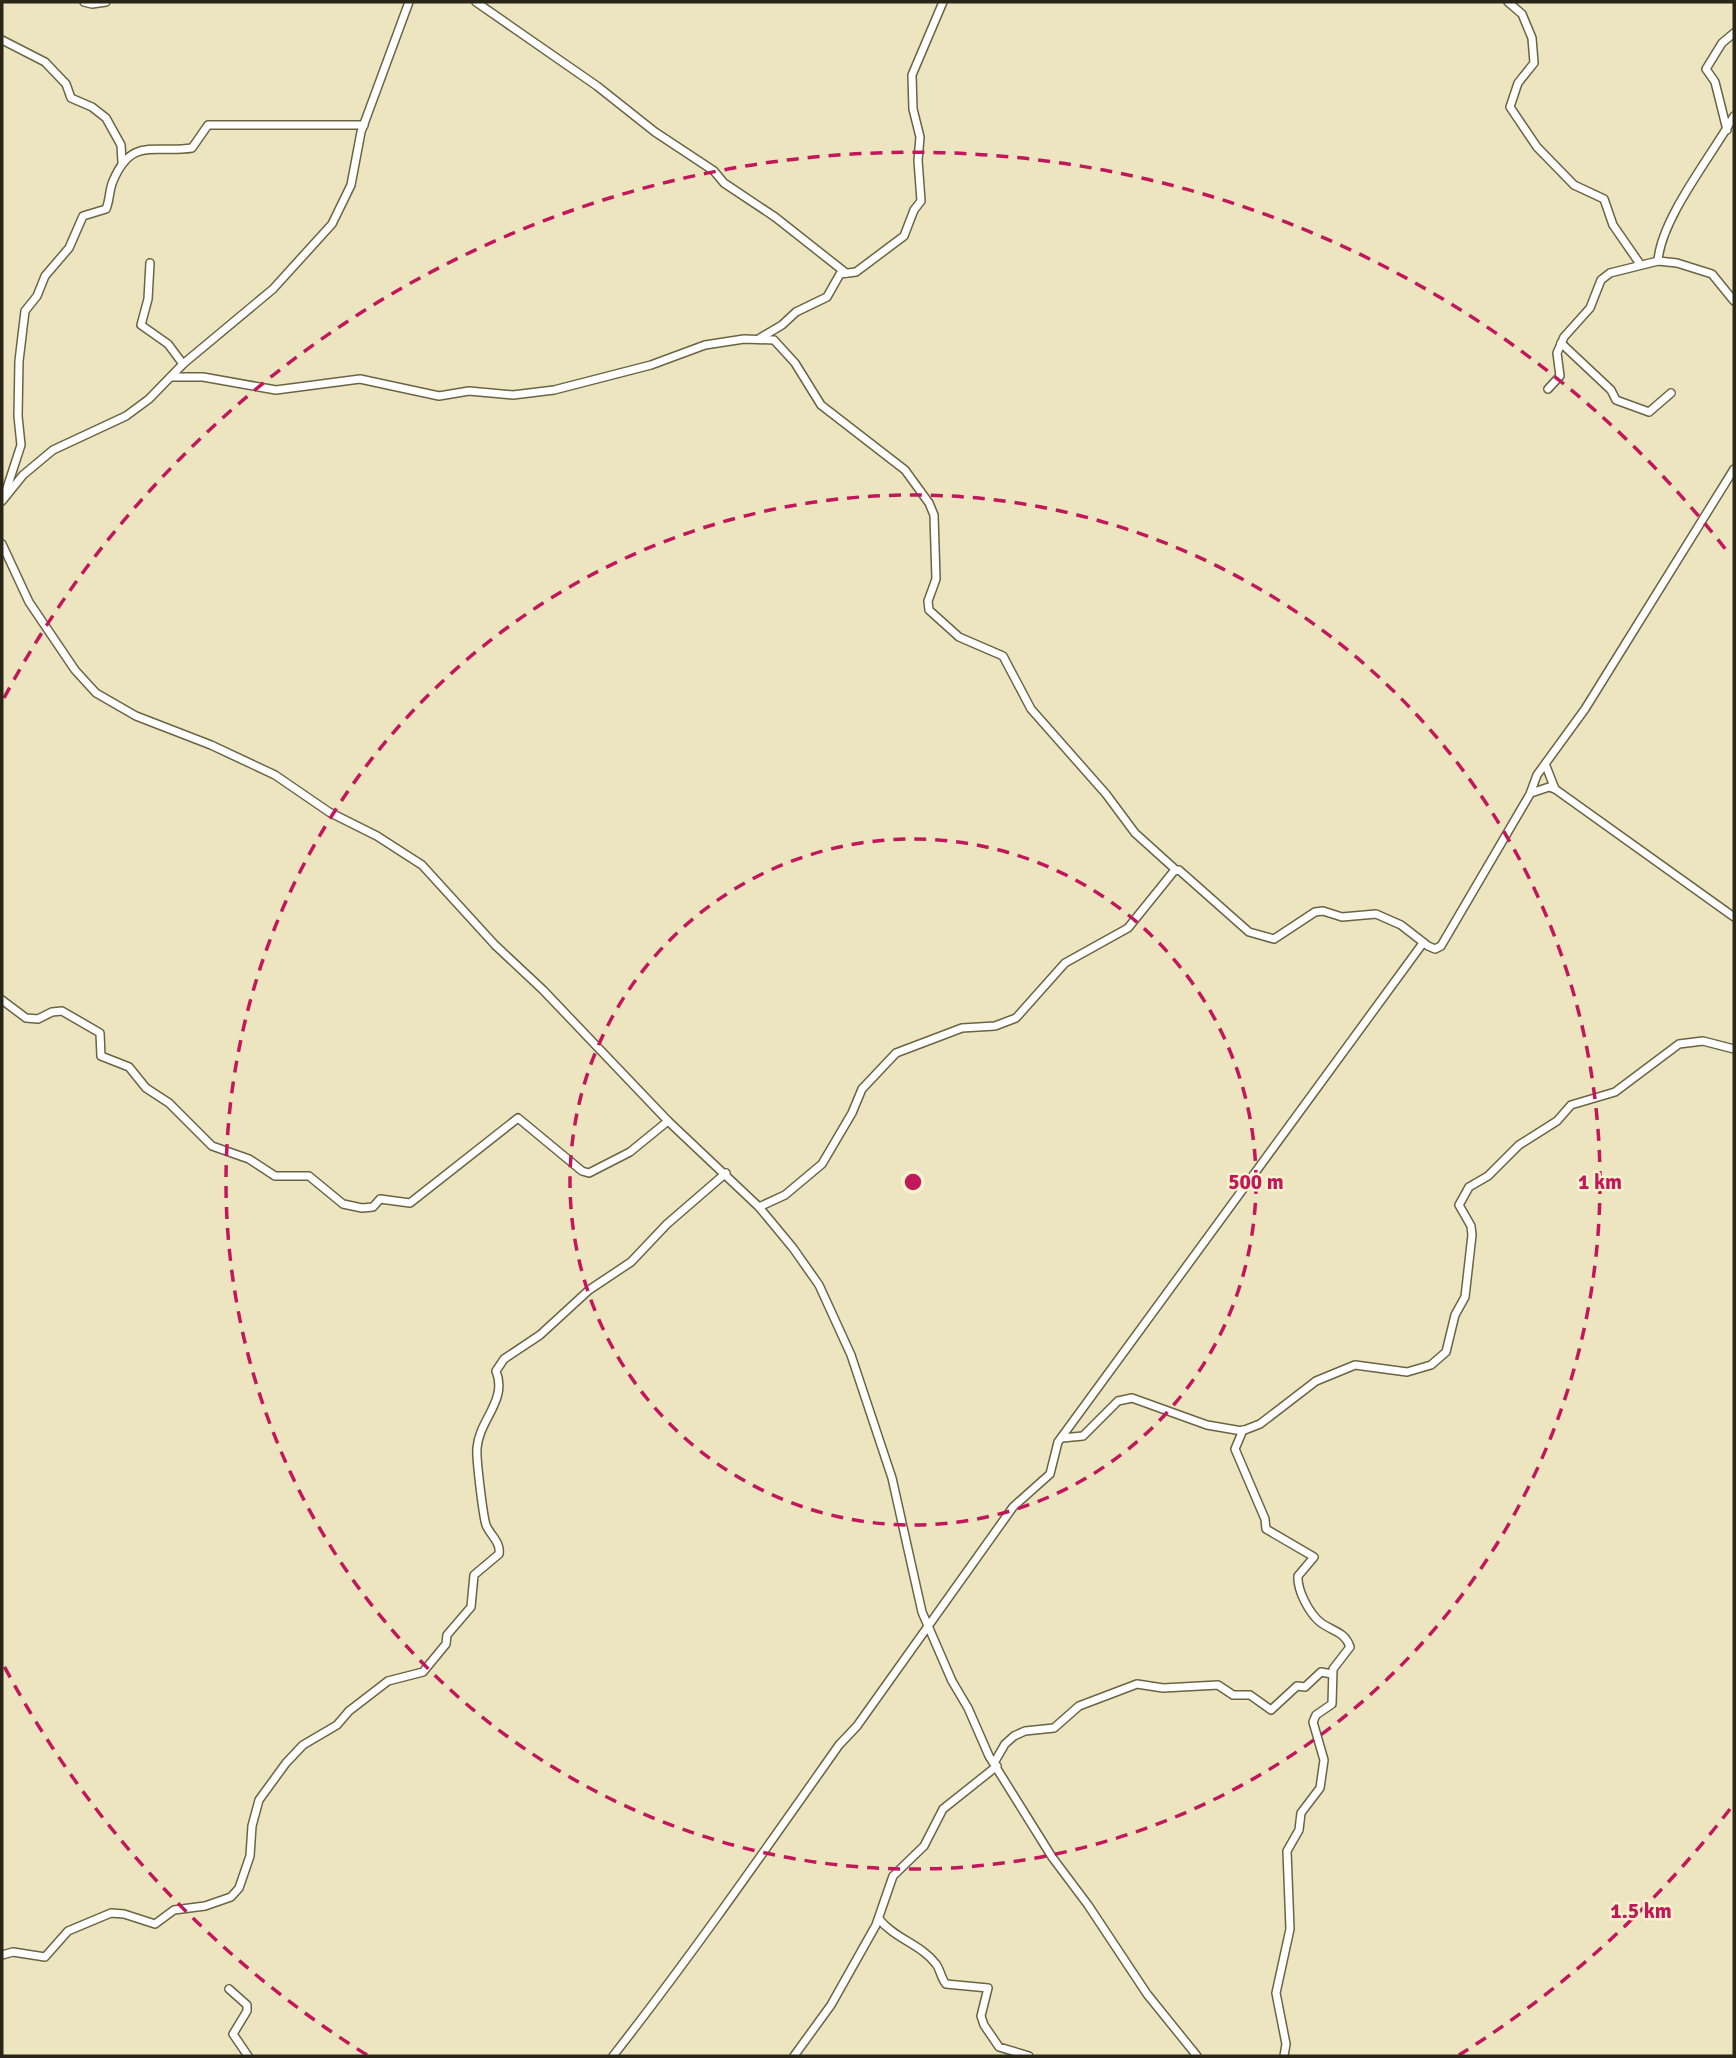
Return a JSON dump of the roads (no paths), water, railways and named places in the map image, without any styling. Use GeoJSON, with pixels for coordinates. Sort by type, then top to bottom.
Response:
{"type":"FeatureCollection","features":[{"type":"Feature","properties":{"kind":"street"},"geometry":{"type":"LineString","coordinates":[[84,2],[92,5],[106,2]]}},
{"type":"Feature","properties":{"kind":"street"},"geometry":{"type":"LineString","coordinates":[[3,500],[23,475],[53,450],[126,416],[273,289],[332,224],[351,185],[364,125],[409,2]]}},
{"type":"Feature","properties":{"kind":"street"},"geometry":{"type":"LineString","coordinates":[[476,2],[597,86],[655,132],[713,171],[728,187],[775,217],[846,273]]}},
{"type":"Feature","properties":{"kind":"street"},"geometry":{"type":"LineString","coordinates":[[760,339],[796,312],[827,297],[841,274],[856,272],[904,236],[914,210],[921,201],[918,160],[920,137],[913,109],[912,75],[943,2]]}},
{"type":"Feature","properties":{"kind":"street"},"geometry":{"type":"LineString","coordinates":[[1508,2],[1522,14],[1525,28],[1532,38],[1534,63],[1518,83],[1510,107],[1537,147],[1574,185],[1604,199],[1613,225],[1640,264]]}},
{"type":"Feature","properties":{"kind":"street"},"geometry":{"type":"LineString","coordinates":[[1727,131],[1715,82],[1706,71],[1722,43],[1734,33]]}},
{"type":"Feature","properties":{"kind":"street"},"geometry":{"type":"LineString","coordinates":[[2,40],[39,58],[65,82],[71,98],[102,113],[118,137],[122,163]]}},
{"type":"Feature","properties":{"kind":"street"},"geometry":{"type":"LineString","coordinates":[[1658,261],[1662,240],[1677,211],[1734,116]]}},
{"type":"Feature","properties":{"kind":"street"},"geometry":{"type":"LineString","coordinates":[[3,500],[21,445],[19,361],[26,309],[37,296],[45,276],[66,253],[83,216],[107,209],[111,186],[122,163],[139,149],[192,148],[208,125],[364,125]]}},
{"type":"Feature","properties":{"kind":"street"},"geometry":{"type":"LineString","coordinates":[[1548,389],[1560,376],[1556,356],[1561,343],[1567,332],[1592,304],[1601,279],[1610,273],[1658,261],[1712,274],[1734,301]]}},
{"type":"Feature","properties":{"kind":"street"},"geometry":{"type":"LineString","coordinates":[[150,263],[148,299],[141,325],[168,344],[183,364]]}},
{"type":"Feature","properties":{"kind":"street"},"geometry":{"type":"LineString","coordinates":[[172,377],[192,376],[276,390],[360,379],[439,396],[469,391],[513,395],[554,390],[651,365],[705,345],[760,339],[778,344],[795,363],[821,405],[905,470],[925,497],[934,515],[935,534],[936,579],[928,601],[929,610],[959,637],[1003,656],[1031,709],[1106,793],[1135,833],[1249,932],[1260,938],[1276,939],[1302,919],[1323,911],[1342,917],[1382,915],[1436,949],[1441,946],[1530,794],[1537,775],[1546,766],[1734,469]]}},
{"type":"Feature","properties":{"kind":"street"},"geometry":{"type":"LineString","coordinates":[[1561,343],[1611,390],[1616,400],[1648,412],[1671,393]]}},
{"type":"Feature","properties":{"kind":"street"},"geometry":{"type":"LineString","coordinates":[[2,544],[29,602],[75,670],[96,693],[136,716],[211,745],[275,775],[329,811],[422,865],[495,945],[543,990],[668,1121],[760,1206],[819,1285],[851,1355],[892,1478],[927,1626],[996,1765],[1052,1857],[1088,1905],[1147,1994],[1197,2056]]}},
{"type":"Feature","properties":{"kind":"street"},"geometry":{"type":"LineString","coordinates":[[1546,766],[1555,789],[1734,917]]}},
{"type":"Feature","properties":{"kind":"street"},"geometry":{"type":"LineString","coordinates":[[1530,794],[1540,789],[1555,789]]}},
{"type":"Feature","properties":{"kind":"street"},"geometry":{"type":"LineString","coordinates":[[760,1206],[785,1195],[822,1164],[852,1113],[862,1089],[896,1053],[962,1028],[1003,1024],[1016,1018],[1065,964],[1128,928],[1161,884],[1176,870]]}},
{"type":"Feature","properties":{"kind":"street"},"geometry":{"type":"LineString","coordinates":[[613,2056],[665,1987],[684,1967],[739,1883],[839,1745],[857,1726],[1022,1496],[1050,1474],[1054,1451],[1062,1437],[1423,943]]}},
{"type":"Feature","properties":{"kind":"street"},"geometry":{"type":"LineString","coordinates":[[2,1000],[21,1015],[33,1020],[57,1011],[69,1014],[100,1033],[98,1048],[101,1056],[129,1067],[146,1088],[172,1106],[205,1141],[228,1154],[249,1159],[275,1176],[309,1176],[321,1183],[334,1200],[362,1208],[373,1207],[383,1198],[410,1203],[519,1118],[582,1171],[589,1173],[630,1152],[668,1121]]}},
{"type":"Feature","properties":{"kind":"street"},"geometry":{"type":"LineString","coordinates":[[1062,1437],[1083,1436],[1118,1401],[1132,1398],[1207,1425],[1243,1430],[1259,1424],[1316,1381],[1355,1366],[1377,1366],[1407,1372],[1431,1365],[1441,1358],[1447,1349],[1455,1315],[1467,1285],[1471,1228],[1459,1205],[1465,1191],[1488,1176],[1519,1144],[1557,1121],[1570,1106],[1615,1092],[1646,1072],[1671,1049],[1700,1041],[1734,1049]]}},
{"type":"Feature","properties":{"kind":"street"},"geometry":{"type":"LineString","coordinates":[[2,1955],[13,1952],[45,1957],[68,1930],[111,1913],[124,1914],[155,1924],[174,1910],[205,1906],[231,1897],[239,1888],[250,1856],[252,1826],[259,1800],[286,1763],[303,1745],[337,1725],[354,1706],[388,1681],[423,1672],[446,1644],[447,1635],[471,1607],[474,1575],[499,1553],[500,1546],[485,1519],[477,1447],[497,1397],[500,1381],[496,1371],[500,1362],[540,1335],[589,1290],[631,1262],[667,1224],[726,1173]]}},
{"type":"Feature","properties":{"kind":"street"},"geometry":{"type":"LineString","coordinates":[[1243,1430],[1236,1450],[1265,1519],[1266,1529],[1314,1557],[1298,1578],[1303,1596],[1318,1620],[1336,1629],[1349,1644],[1332,1674],[1332,1704],[1316,1716],[1313,1722],[1324,1760],[1321,1785],[1301,1813],[1299,1830],[1287,1852],[1290,1929],[1276,1993],[1286,2043],[1284,2056]]}},
{"type":"Feature","properties":{"kind":"street"},"geometry":{"type":"LineString","coordinates":[[794,2056],[831,2005],[879,1919],[889,1883],[897,1871],[924,1846],[943,1809],[996,1765],[1005,1744],[1014,1736],[1025,1731],[1054,1728],[1082,1705],[1137,1684],[1163,1688],[1218,1685],[1233,1695],[1250,1695],[1271,1710],[1297,1686],[1304,1688],[1321,1672],[1332,1674]]}},
{"type":"Feature","properties":{"kind":"street"},"geometry":{"type":"LineString","coordinates":[[879,1919],[892,1934],[919,1949],[936,1963],[946,1984],[988,1988],[981,2016],[984,2025],[999,2047],[1028,2056]]}},
{"type":"Feature","properties":{"kind":"street"},"geometry":{"type":"LineString","coordinates":[[229,1989],[247,2004],[247,2011],[233,2034],[248,2056]]}}]}
